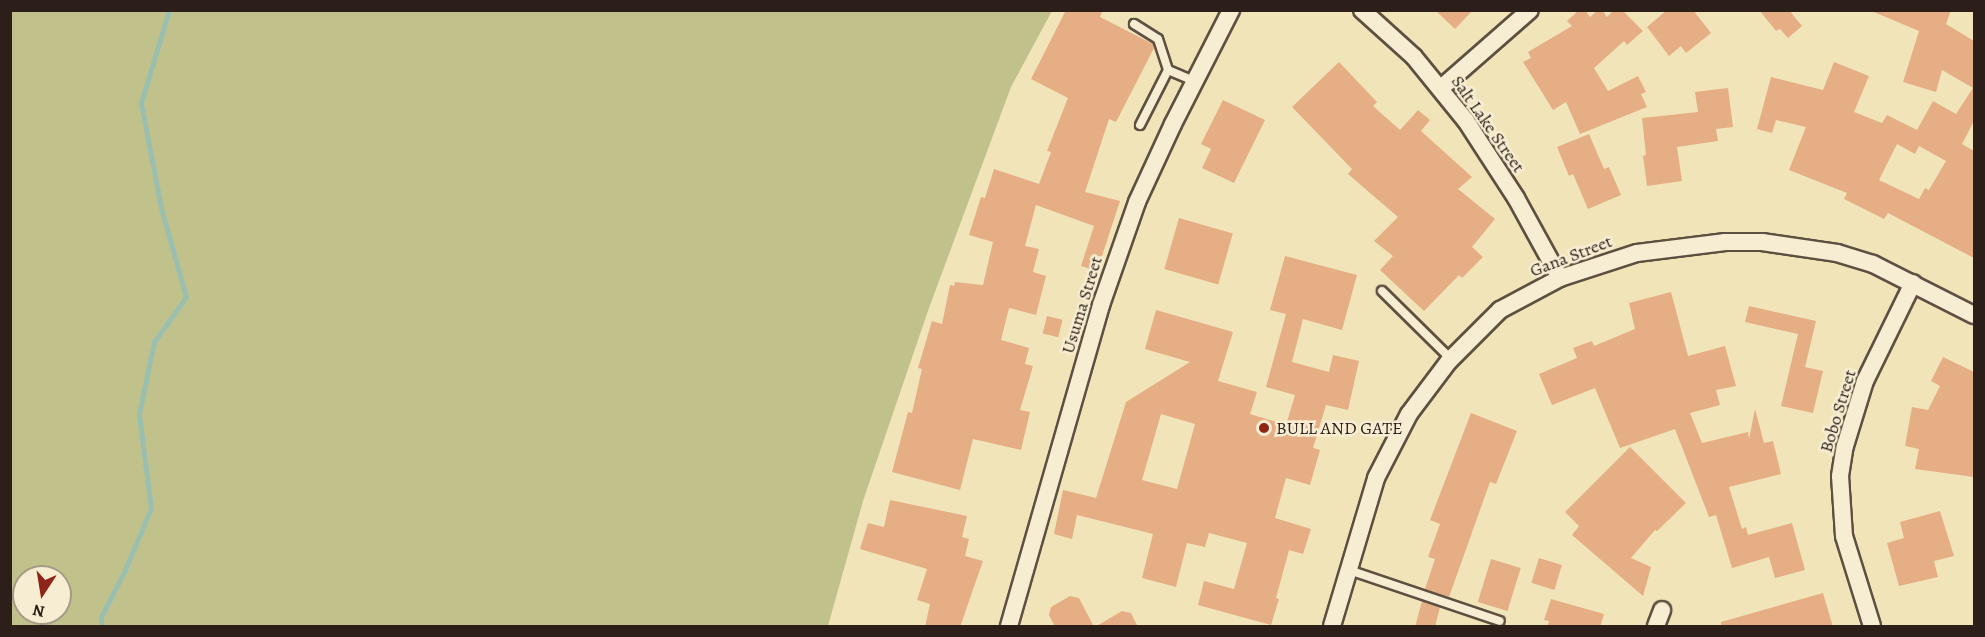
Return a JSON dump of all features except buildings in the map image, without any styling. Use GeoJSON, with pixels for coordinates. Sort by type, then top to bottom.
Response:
{"type":"FeatureCollection","features":[{"type":"Feature","properties":{"kind":"street","name":"Usuma Street"},"geometry":{"type":"LineString","coordinates":[[1009,627],[1105,295],[1137,202],[1194,81],[1231,10]]}},
{"type":"Feature","properties":{"kind":"street","name":"Salt Lake Street"},"geometry":{"type":"LineString","coordinates":[[1362,10],[1414,57],[1441,88],[1499,170],[1560,278]]}},
{"type":"Feature","properties":{"kind":"street"},"geometry":{"type":"LineString","coordinates":[[1441,88],[1530,10]]}},
{"type":"Feature","properties":{"kind":"street","name":"Gana Street"},"geometry":{"type":"LineString","coordinates":[[1332,627],[1376,478],[1408,414],[1451,359],[1500,310],[1560,278],[1637,253],[1725,242],[1762,242],[1837,253],[1873,264],[1974,315]]}},
{"type":"Feature","properties":{"kind":"street","name":"Bobo Street"},"geometry":{"type":"LineString","coordinates":[[1872,627],[1844,536],[1840,476],[1845,446],[1865,381],[1913,283]]}},
{"type":"Feature","properties":{"kind":"street"},"geometry":{"type":"LineString","coordinates":[[1656,627],[1662,610]]}},
{"type":"Feature","properties":{"kind":"lane"},"geometry":{"type":"LineString","coordinates":[[1134,24],[1158,39],[1168,70],[1140,125]]}},
{"type":"Feature","properties":{"kind":"lane"},"geometry":{"type":"LineString","coordinates":[[1168,70],[1194,81]]}},
{"type":"Feature","properties":{"kind":"lane"},"geometry":{"type":"LineString","coordinates":[[1382,291],[1451,359]]}},
{"type":"Feature","properties":{"kind":"lane"},"geometry":{"type":"LineString","coordinates":[[1348,570],[1500,621]]}},
{"type":"Feature","properties":{"kind":"green space"},"geometry":{"type":"Polygon","coordinates":[[[10,11],[1052,11],[1011,87],[929,308],[863,501],[828,626],[11,626],[10,11]]]}},
{"type":"Feature","properties":{"kind":"waterway"},"geometry":{"type":"LineString","coordinates":[[101,626],[101,617],[124,572],[151,508],[139,414],[154,342],[186,297],[161,208],[141,103],[169,10]]}},
{"type":"Feature","properties":{"kind":"place","name":"BULL AND GATE"},"geometry":{"type":"Point","coordinates":[1264,428]}}]}
